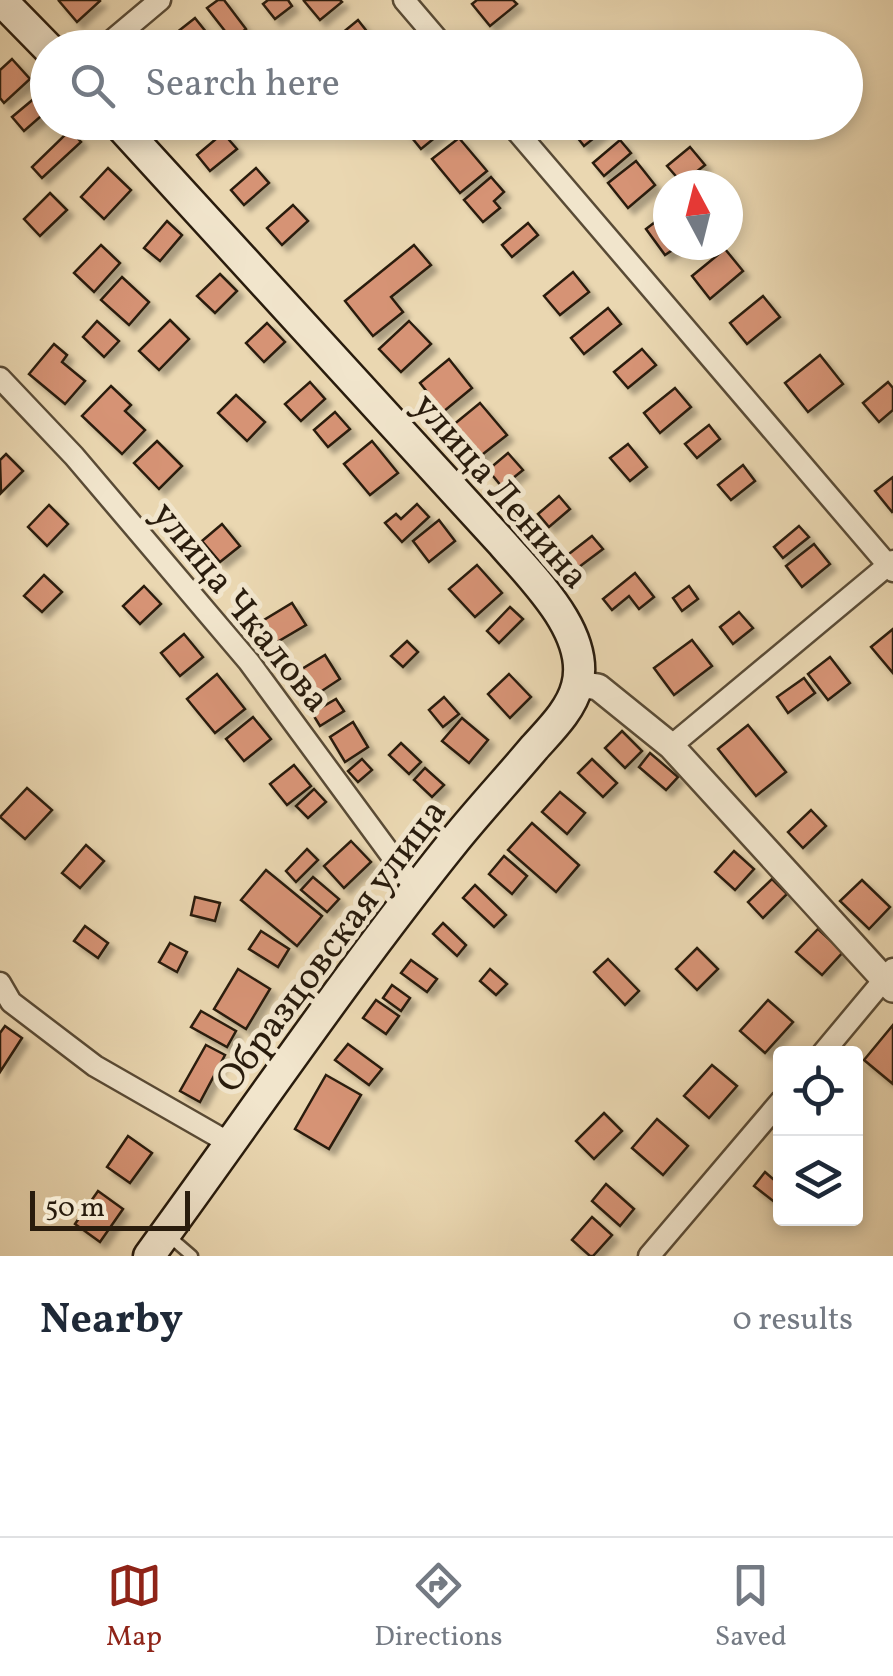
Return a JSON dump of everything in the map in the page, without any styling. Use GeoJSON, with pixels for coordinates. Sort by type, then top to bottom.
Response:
{"type":"FeatureCollection","features":[{"type":"Feature","properties":{"kind":"main road"},"geometry":{"type":"LineString","coordinates":[[1,0],[30,30]]}},
{"type":"Feature","properties":{"kind":"main road","name":"улица Ленина"},"geometry":{"type":"LineString","coordinates":[[133,140],[539,586],[564,620],[578,649],[578,684]]}},
{"type":"Feature","properties":{"kind":"main road","name":"Образцовская улица"},"geometry":{"type":"LineString","coordinates":[[157,1245],[416,889],[553,727],[578,684]]}},
{"type":"Feature","properties":{"kind":"street"},"geometry":{"type":"LineString","coordinates":[[124,30],[160,0]]}},
{"type":"Feature","properties":{"kind":"street"},"geometry":{"type":"LineString","coordinates":[[404,0],[430,30]]}},
{"type":"Feature","properties":{"kind":"street"},"geometry":{"type":"LineString","coordinates":[[524,140],[891,566],[671,746]]}},
{"type":"Feature","properties":{"kind":"street","name":"улица Чкалова"},"geometry":{"type":"LineString","coordinates":[[0,378],[74,456],[250,662],[416,889]]}},
{"type":"Feature","properties":{"kind":"street"},"geometry":{"type":"LineString","coordinates":[[578,684],[598,687],[671,746],[890,979],[829,1046]]}},
{"type":"Feature","properties":{"kind":"street"},"geometry":{"type":"LineString","coordinates":[[0,983],[5,1006],[95,1066],[231,1144]]}},
{"type":"Feature","properties":{"kind":"street"},"geometry":{"type":"LineString","coordinates":[[649,1256],[773,1110]]}},
{"type":"Feature","properties":{"kind":"lane"},"geometry":{"type":"LineString","coordinates":[[157,1245],[192,1256]]}},
{"type":"Feature","properties":{"kind":"building"},"geometry":{"type":"Polygon","coordinates":[[[61,0],[99,0],[100,1],[77,22],[61,0]]]}},
{"type":"Feature","properties":{"kind":"building"},"geometry":{"type":"Polygon","coordinates":[[[224,0],[246,29],[224,30],[207,8],[224,0]]]}},
{"type":"Feature","properties":{"kind":"building"},"geometry":{"type":"Polygon","coordinates":[[[268,0],[288,0],[292,6],[275,19],[263,4],[268,0]]]}},
{"type":"Feature","properties":{"kind":"building"},"geometry":{"type":"Polygon","coordinates":[[[306,0],[340,0],[342,2],[320,20],[306,0]]]}},
{"type":"Feature","properties":{"kind":"building"},"geometry":{"type":"Polygon","coordinates":[[[477,0],[513,0],[517,4],[490,26],[472,4],[477,0]]]}},
{"type":"Feature","properties":{"kind":"building"},"geometry":{"type":"Polygon","coordinates":[[[195,18],[204,30],[180,30],[195,18]]]}},
{"type":"Feature","properties":{"kind":"building"},"geometry":{"type":"Polygon","coordinates":[[[358,20],[366,30],[346,30],[358,20]]]}},
{"type":"Feature","properties":{"kind":"building"},"geometry":{"type":"Polygon","coordinates":[[[12,59],[30,79],[4,103],[0,98],[0,70],[12,59]]]}},
{"type":"Feature","properties":{"kind":"building"},"geometry":{"type":"Polygon","coordinates":[[[30,102],[30,126],[24,131],[12,117],[30,102]]]}},
{"type":"Feature","properties":{"kind":"building"},"geometry":{"type":"Polygon","coordinates":[[[60,140],[81,142],[42,178],[32,167],[60,140]]]}},
{"type":"Feature","properties":{"kind":"building"},"geometry":{"type":"Polygon","coordinates":[[[215,140],[229,140],[237,149],[210,171],[197,155],[215,140]]]}},
{"type":"Feature","properties":{"kind":"building"},"geometry":{"type":"Polygon","coordinates":[[[414,140],[432,140],[421,149],[414,140]]]}},
{"type":"Feature","properties":{"kind":"building"},"geometry":{"type":"Polygon","coordinates":[[[461,140],[487,171],[460,193],[432,159],[461,140]]]}},
{"type":"Feature","properties":{"kind":"building"},"geometry":{"type":"Polygon","coordinates":[[[620,140],[631,153],[604,176],[593,163],[620,140]]]}},
{"type":"Feature","properties":{"kind":"building"},"geometry":{"type":"Polygon","coordinates":[[[690,147],[705,165],[699,170],[671,170],[667,166],[690,147]]]}},
{"type":"Feature","properties":{"kind":"building"},"geometry":{"type":"Polygon","coordinates":[[[636,161],[653,187],[628,208],[608,183],[636,161]]]}},
{"type":"Feature","properties":{"kind":"building"},"geometry":{"type":"Polygon","coordinates":[[[108,168],[131,190],[104,219],[81,197],[108,168]]]}},
{"type":"Feature","properties":{"kind":"building"},"geometry":{"type":"Polygon","coordinates":[[[256,168],[269,183],[244,205],[231,190],[256,168]]]}},
{"type":"Feature","properties":{"kind":"building"},"geometry":{"type":"Polygon","coordinates":[[[491,177],[504,192],[494,201],[500,208],[483,222],[464,200],[491,177]]]}},
{"type":"Feature","properties":{"kind":"building"},"geometry":{"type":"Polygon","coordinates":[[[50,193],[67,210],[40,236],[24,219],[50,193]]]}},
{"type":"Feature","properties":{"kind":"building"},"geometry":{"type":"Polygon","coordinates":[[[293,205],[308,221],[282,245],[267,228],[293,205]]]}},
{"type":"Feature","properties":{"kind":"building"},"geometry":{"type":"Polygon","coordinates":[[[167,221],[182,235],[160,261],[144,248],[167,221]]]}},
{"type":"Feature","properties":{"kind":"building"},"geometry":{"type":"Polygon","coordinates":[[[528,223],[538,235],[512,257],[502,245],[528,223]]]}},
{"type":"Feature","properties":{"kind":"building"},"geometry":{"type":"Polygon","coordinates":[[[101,245],[120,263],[94,292],[74,273],[101,245]]]}},
{"type":"Feature","properties":{"kind":"building"},"geometry":{"type":"Polygon","coordinates":[[[414,245],[431,265],[391,297],[403,312],[373,336],[345,301],[414,245]]]}},
{"type":"Feature","properties":{"kind":"building"},"geometry":{"type":"Polygon","coordinates":[[[712,260],[734,260],[743,271],[710,299],[692,276],[712,260]]]}},
{"type":"Feature","properties":{"kind":"building"},"geometry":{"type":"Polygon","coordinates":[[[573,272],[589,292],[560,315],[544,296],[573,272]]]}},
{"type":"Feature","properties":{"kind":"building"},"geometry":{"type":"Polygon","coordinates":[[[220,274],[237,291],[215,313],[197,296],[220,274]]]}},
{"type":"Feature","properties":{"kind":"building"},"geometry":{"type":"Polygon","coordinates":[[[122,277],[149,302],[129,325],[101,300],[122,277]]]}},
{"type":"Feature","properties":{"kind":"building"},"geometry":{"type":"Polygon","coordinates":[[[763,296],[780,317],[747,344],[730,323],[763,296]]]}},
{"type":"Feature","properties":{"kind":"building"},"geometry":{"type":"Polygon","coordinates":[[[608,308],[621,324],[584,354],[571,338],[608,308]]]}},
{"type":"Feature","properties":{"kind":"building"},"geometry":{"type":"Polygon","coordinates":[[[170,320],[189,339],[159,370],[139,351],[170,320]]]}},
{"type":"Feature","properties":{"kind":"building"},"geometry":{"type":"Polygon","coordinates":[[[97,321],[119,341],[104,357],[83,337],[97,321]]]}},
{"type":"Feature","properties":{"kind":"building"},"geometry":{"type":"Polygon","coordinates":[[[409,321],[431,344],[401,372],[379,349],[409,321]]]}},
{"type":"Feature","properties":{"kind":"building"},"geometry":{"type":"Polygon","coordinates":[[[267,323],[285,342],[264,362],[246,343],[267,323]]]}},
{"type":"Feature","properties":{"kind":"building"},"geometry":{"type":"Polygon","coordinates":[[[54,344],[67,355],[62,362],[85,381],[65,404],[29,374],[54,344]]]}},
{"type":"Feature","properties":{"kind":"building"},"geometry":{"type":"Polygon","coordinates":[[[642,349],[656,365],[628,388],[614,372],[642,349]]]}},
{"type":"Feature","properties":{"kind":"building"},"geometry":{"type":"Polygon","coordinates":[[[820,355],[843,384],[808,412],[785,383],[820,355]]]}},
{"type":"Feature","properties":{"kind":"building"},"geometry":{"type":"Polygon","coordinates":[[[449,359],[472,388],[443,412],[420,383],[449,359]]]}},
{"type":"Feature","properties":{"kind":"building"},"geometry":{"type":"Polygon","coordinates":[[[310,382],[325,399],[301,421],[285,404],[310,382]]]}},
{"type":"Feature","properties":{"kind":"building"},"geometry":{"type":"Polygon","coordinates":[[[888,382],[893,388],[893,410],[879,422],[863,403],[888,382]]]}},
{"type":"Feature","properties":{"kind":"building"},"geometry":{"type":"Polygon","coordinates":[[[111,386],[131,405],[125,411],[145,430],[122,454],[82,416],[111,386]]]}},
{"type":"Feature","properties":{"kind":"building"},"geometry":{"type":"Polygon","coordinates":[[[675,388],[691,407],[660,433],[644,413],[675,388]]]}},
{"type":"Feature","properties":{"kind":"building"},"geometry":{"type":"Polygon","coordinates":[[[236,395],[265,422],[247,441],[218,413],[236,395]]]}},
{"type":"Feature","properties":{"kind":"building"},"geometry":{"type":"Polygon","coordinates":[[[480,403],[507,435],[478,458],[452,426],[480,403]]]}},
{"type":"Feature","properties":{"kind":"building"},"geometry":{"type":"Polygon","coordinates":[[[335,412],[350,429],[328,447],[314,430],[335,412]]]}},
{"type":"Feature","properties":{"kind":"building"},"geometry":{"type":"Polygon","coordinates":[[[709,425],[720,439],[697,458],[685,444],[709,425]]]}},
{"type":"Feature","properties":{"kind":"building"},"geometry":{"type":"Polygon","coordinates":[[[157,441],[182,466],[159,489],[134,463],[157,441]]]}},
{"type":"Feature","properties":{"kind":"building"},"geometry":{"type":"Polygon","coordinates":[[[372,441],[398,473],[370,495],[344,464],[372,441]]]}},
{"type":"Feature","properties":{"kind":"building"},"geometry":{"type":"Polygon","coordinates":[[[628,444],[647,467],[630,481],[610,458],[628,444]]]}},
{"type":"Feature","properties":{"kind":"building"},"geometry":{"type":"Polygon","coordinates":[[[508,453],[523,470],[502,487],[488,470],[508,453]]]}},
{"type":"Feature","properties":{"kind":"building"},"geometry":{"type":"Polygon","coordinates":[[[6,454],[23,471],[1,493],[0,460],[6,454]]]}},
{"type":"Feature","properties":{"kind":"building"},"geometry":{"type":"Polygon","coordinates":[[[743,465],[755,481],[731,500],[718,485],[743,465]]]}},
{"type":"Feature","properties":{"kind":"building"},"geometry":{"type":"Polygon","coordinates":[[[893,477],[893,511],[892,512],[875,491],[893,477]]]}},
{"type":"Feature","properties":{"kind":"building"},"geometry":{"type":"Polygon","coordinates":[[[559,496],[570,509],[549,527],[538,514],[559,496]]]}},
{"type":"Feature","properties":{"kind":"building"},"geometry":{"type":"Polygon","coordinates":[[[417,504],[429,517],[402,542],[385,523],[396,514],[401,519],[417,504]]]}},
{"type":"Feature","properties":{"kind":"building"},"geometry":{"type":"Polygon","coordinates":[[[49,505],[68,524],[47,546],[28,527],[49,505]]]}},
{"type":"Feature","properties":{"kind":"building"},"geometry":{"type":"Polygon","coordinates":[[[439,520],[455,541],[429,562],[413,541],[439,520]]]}},
{"type":"Feature","properties":{"kind":"building"},"geometry":{"type":"Polygon","coordinates":[[[222,524],[240,546],[220,562],[202,541],[222,524]]]}},
{"type":"Feature","properties":{"kind":"building"},"geometry":{"type":"Polygon","coordinates":[[[799,526],[809,537],[783,558],[774,547],[799,526]]]}},
{"type":"Feature","properties":{"kind":"building"},"geometry":{"type":"Polygon","coordinates":[[[592,536],[603,549],[575,570],[565,557],[592,536]]]}},
{"type":"Feature","properties":{"kind":"building"},"geometry":{"type":"Polygon","coordinates":[[[814,544],[830,564],[802,587],[786,566],[814,544]]]}},
{"type":"Feature","properties":{"kind":"building"},"geometry":{"type":"Polygon","coordinates":[[[477,565],[502,593],[475,617],[449,589],[477,565]]]}},
{"type":"Feature","properties":{"kind":"building"},"geometry":{"type":"Polygon","coordinates":[[[635,573],[654,597],[639,609],[629,596],[612,610],[603,599],[635,573]]]}},
{"type":"Feature","properties":{"kind":"building"},"geometry":{"type":"Polygon","coordinates":[[[44,575],[62,592],[42,612],[24,596],[44,575]]]}},
{"type":"Feature","properties":{"kind":"building"},"geometry":{"type":"Polygon","coordinates":[[[144,586],[161,604],[140,624],[123,606],[144,586]]]}},
{"type":"Feature","properties":{"kind":"building"},"geometry":{"type":"Polygon","coordinates":[[[689,586],[698,599],[682,611],[673,598],[689,586]]]}},
{"type":"Feature","properties":{"kind":"building"},"geometry":{"type":"Polygon","coordinates":[[[292,603],[306,625],[272,645],[259,623],[292,603]]]}},
{"type":"Feature","properties":{"kind":"building"},"geometry":{"type":"Polygon","coordinates":[[[510,607],[523,619],[499,643],[487,631],[510,607]]]}},
{"type":"Feature","properties":{"kind":"building"},"geometry":{"type":"Polygon","coordinates":[[[739,612],[753,628],[733,644],[720,627],[739,612]]]}},
{"type":"Feature","properties":{"kind":"building"},"geometry":{"type":"Polygon","coordinates":[[[893,629],[893,673],[871,647],[893,629]]]}},
{"type":"Feature","properties":{"kind":"building"},"geometry":{"type":"Polygon","coordinates":[[[184,634],[203,657],[180,676],[161,653],[184,634]]]}},
{"type":"Feature","properties":{"kind":"building"},"geometry":{"type":"Polygon","coordinates":[[[692,640],[712,666],[674,695],[654,668],[692,640]]]}},
{"type":"Feature","properties":{"kind":"building"},"geometry":{"type":"Polygon","coordinates":[[[407,641],[418,652],[403,667],[391,656],[407,641]]]}},
{"type":"Feature","properties":{"kind":"building"},"geometry":{"type":"Polygon","coordinates":[[[325,655],[340,679],[308,700],[292,675],[325,655]]]}},
{"type":"Feature","properties":{"kind":"building"},"geometry":{"type":"Polygon","coordinates":[[[830,657],[850,683],[828,700],[808,674],[830,657]]]}},
{"type":"Feature","properties":{"kind":"building"},"geometry":{"type":"Polygon","coordinates":[[[217,674],[245,709],[215,733],[187,699],[217,674]]]}},
{"type":"Feature","properties":{"kind":"building"},"geometry":{"type":"Polygon","coordinates":[[[509,674],[531,697],[510,718],[488,694],[509,674]]]}},
{"type":"Feature","properties":{"kind":"building"},"geometry":{"type":"Polygon","coordinates":[[[804,678],[815,693],[788,713],[777,697],[804,678]]]}},
{"type":"Feature","properties":{"kind":"building"},"geometry":{"type":"Polygon","coordinates":[[[444,697],[459,714],[443,727],[429,710],[444,697]]]}},
{"type":"Feature","properties":{"kind":"building"},"geometry":{"type":"Polygon","coordinates":[[[336,699],[344,711],[320,726],[312,713],[336,699]]]}},
{"type":"Feature","properties":{"kind":"building"},"geometry":{"type":"Polygon","coordinates":[[[253,717],[271,739],[244,761],[226,739],[253,717]]]}},
{"type":"Feature","properties":{"kind":"building"},"geometry":{"type":"Polygon","coordinates":[[[462,718],[488,740],[469,763],[442,741],[462,718]]]}},
{"type":"Feature","properties":{"kind":"building"},"geometry":{"type":"Polygon","coordinates":[[[353,722],[368,747],[345,762],[330,737],[353,722]]]}},
{"type":"Feature","properties":{"kind":"building"},"geometry":{"type":"Polygon","coordinates":[[[748,725],[786,772],[756,796],[718,749],[748,725]]]}},
{"type":"Feature","properties":{"kind":"building"},"geometry":{"type":"Polygon","coordinates":[[[622,731],[642,751],[625,768],[605,748],[622,731]]]}},
{"type":"Feature","properties":{"kind":"building"},"geometry":{"type":"Polygon","coordinates":[[[401,743],[421,762],[409,774],[389,755],[401,743]]]}},
{"type":"Feature","properties":{"kind":"building"},"geometry":{"type":"Polygon","coordinates":[[[650,753],[678,777],[666,790],[639,767],[650,753]]]}},
{"type":"Feature","properties":{"kind":"building"},"geometry":{"type":"Polygon","coordinates":[[[362,759],[372,770],[358,782],[348,771],[362,759]]]}},
{"type":"Feature","properties":{"kind":"building"},"geometry":{"type":"Polygon","coordinates":[[[592,759],[617,783],[603,797],[578,773],[592,759]]]}},
{"type":"Feature","properties":{"kind":"building"},"geometry":{"type":"Polygon","coordinates":[[[294,765],[311,786],[287,805],[270,784],[294,765]]]}},
{"type":"Feature","properties":{"kind":"building"},"geometry":{"type":"Polygon","coordinates":[[[425,768],[444,785],[432,797],[414,780],[425,768]]]}},
{"type":"Feature","properties":{"kind":"building"},"geometry":{"type":"Polygon","coordinates":[[[27,788],[52,810],[25,839],[0,817],[27,788]]]}},
{"type":"Feature","properties":{"kind":"building"},"geometry":{"type":"Polygon","coordinates":[[[314,789],[326,802],[308,818],[296,806],[314,789]]]}},
{"type":"Feature","properties":{"kind":"building"},"geometry":{"type":"Polygon","coordinates":[[[560,792],[585,813],[567,834],[542,812],[560,792]]]}},
{"type":"Feature","properties":{"kind":"building"},"geometry":{"type":"Polygon","coordinates":[[[811,810],[826,826],[803,848],[788,832],[811,810]]]}},
{"type":"Feature","properties":{"kind":"building"},"geometry":{"type":"Polygon","coordinates":[[[532,823],[579,865],[556,892],[508,850],[532,823]]]}},
{"type":"Feature","properties":{"kind":"building"},"geometry":{"type":"Polygon","coordinates":[[[351,841],[371,862],[344,888],[324,866],[351,841]]]}},
{"type":"Feature","properties":{"kind":"building"},"geometry":{"type":"Polygon","coordinates":[[[86,845],[104,861],[80,888],[62,873],[86,845]]]}},
{"type":"Feature","properties":{"kind":"building"},"geometry":{"type":"Polygon","coordinates":[[[307,849],[318,860],[296,882],[286,871],[307,849]]]}},
{"type":"Feature","properties":{"kind":"building"},"geometry":{"type":"Polygon","coordinates":[[[734,851],[754,869],[735,890],[715,872],[734,851]]]}},
{"type":"Feature","properties":{"kind":"building"},"geometry":{"type":"Polygon","coordinates":[[[504,856],[527,876],[512,894],[489,874],[504,856]]]}},
{"type":"Feature","properties":{"kind":"building"},"geometry":{"type":"Polygon","coordinates":[[[266,870],[322,916],[297,946],[241,900],[266,870]]]}},
{"type":"Feature","properties":{"kind":"building"},"geometry":{"type":"Polygon","coordinates":[[[313,877],[339,899],[327,912],[301,890],[313,877]]]}},
{"type":"Feature","properties":{"kind":"building"},"geometry":{"type":"Polygon","coordinates":[[[772,879],[787,894],[763,918],[748,902],[772,879]]]}},
{"type":"Feature","properties":{"kind":"building"},"geometry":{"type":"Polygon","coordinates":[[[862,880],[890,907],[869,929],[840,901],[862,880]]]}},
{"type":"Feature","properties":{"kind":"building"},"geometry":{"type":"Polygon","coordinates":[[[475,885],[506,915],[494,927],[463,898],[475,885]]]}},
{"type":"Feature","properties":{"kind":"building"},"geometry":{"type":"Polygon","coordinates":[[[195,897],[220,903],[215,921],[191,915],[195,897]]]}},
{"type":"Feature","properties":{"kind":"building"},"geometry":{"type":"Polygon","coordinates":[[[443,923],[466,945],[457,956],[433,934],[443,923]]]}},
{"type":"Feature","properties":{"kind":"building"},"geometry":{"type":"Polygon","coordinates":[[[85,926],[108,943],[98,958],[74,941],[85,926]]]}},
{"type":"Feature","properties":{"kind":"building"},"geometry":{"type":"Polygon","coordinates":[[[818,929],[843,952],[822,975],[796,952],[818,929]]]}},
{"type":"Feature","properties":{"kind":"building"},"geometry":{"type":"Polygon","coordinates":[[[261,931],[289,949],[278,967],[249,949],[261,931]]]}},
{"type":"Feature","properties":{"kind":"building"},"geometry":{"type":"Polygon","coordinates":[[[170,943],[187,952],[177,972],[159,962],[170,943]]]}},
{"type":"Feature","properties":{"kind":"building"},"geometry":{"type":"Polygon","coordinates":[[[697,948],[718,969],[697,990],[676,969],[697,948]]]}},
{"type":"Feature","properties":{"kind":"building"},"geometry":{"type":"Polygon","coordinates":[[[608,959],[639,991],[625,1005],[594,972],[608,959]]]}},
{"type":"Feature","properties":{"kind":"building"},"geometry":{"type":"Polygon","coordinates":[[[411,960],[437,979],[427,992],[401,973],[411,960]]]}},
{"type":"Feature","properties":{"kind":"building"},"geometry":{"type":"Polygon","coordinates":[[[238,969],[270,989],[246,1029],[214,1009],[238,969]]]}},
{"type":"Feature","properties":{"kind":"building"},"geometry":{"type":"Polygon","coordinates":[[[490,969],[507,984],[496,995],[480,981],[490,969]]]}},
{"type":"Feature","properties":{"kind":"building"},"geometry":{"type":"Polygon","coordinates":[[[392,985],[410,998],[401,1011],[383,998],[392,985]]]}},
{"type":"Feature","properties":{"kind":"building"},"geometry":{"type":"Polygon","coordinates":[[[376,1000],[399,1016],[386,1034],[363,1018],[376,1000]]]}},
{"type":"Feature","properties":{"kind":"building"},"geometry":{"type":"Polygon","coordinates":[[[768,1000],[793,1022],[765,1053],[740,1031],[768,1000]]]}},
{"type":"Feature","properties":{"kind":"building"},"geometry":{"type":"Polygon","coordinates":[[[201,1011],[236,1031],[227,1047],[191,1027],[201,1011]]]}},
{"type":"Feature","properties":{"kind":"building"},"geometry":{"type":"Polygon","coordinates":[[[893,1025],[893,1084],[864,1060],[893,1025]]]}},
{"type":"Feature","properties":{"kind":"building"},"geometry":{"type":"Polygon","coordinates":[[[5,1026],[22,1038],[0,1072],[0,1033],[5,1026]]]}},
{"type":"Feature","properties":{"kind":"building"},"geometry":{"type":"Polygon","coordinates":[[[348,1044],[382,1069],[369,1085],[335,1060],[348,1044]]]}},
{"type":"Feature","properties":{"kind":"building"},"geometry":{"type":"Polygon","coordinates":[[[206,1045],[225,1055],[200,1102],[180,1091],[206,1045]]]}},
{"type":"Feature","properties":{"kind":"building"},"geometry":{"type":"Polygon","coordinates":[[[712,1065],[737,1086],[709,1118],[684,1096],[712,1065]]]}},
{"type":"Feature","properties":{"kind":"building"},"geometry":{"type":"Polygon","coordinates":[[[326,1075],[361,1095],[329,1149],[295,1129],[326,1075]]]}},
{"type":"Feature","properties":{"kind":"building"},"geometry":{"type":"Polygon","coordinates":[[[604,1113],[622,1131],[594,1159],[576,1141],[604,1113]]]}},
{"type":"Feature","properties":{"kind":"building"},"geometry":{"type":"Polygon","coordinates":[[[657,1119],[688,1146],[663,1175],[632,1148],[657,1119]]]}},
{"type":"Feature","properties":{"kind":"building"},"geometry":{"type":"Polygon","coordinates":[[[128,1136],[152,1153],[130,1183],[107,1167],[128,1136]]]}},
{"type":"Feature","properties":{"kind":"building"},"geometry":{"type":"Polygon","coordinates":[[[765,1172],[773,1179],[773,1201],[754,1186],[765,1172]]]}},
{"type":"Feature","properties":{"kind":"building"},"geometry":{"type":"Polygon","coordinates":[[[606,1184],[634,1209],[620,1226],[592,1201],[606,1184]]]}},
{"type":"Feature","properties":{"kind":"building"},"geometry":{"type":"Polygon","coordinates":[[[98,1191],[123,1209],[100,1242],[75,1224],[98,1191]]]}},
{"type":"Feature","properties":{"kind":"building"},"geometry":{"type":"Polygon","coordinates":[[[592,1217],[612,1235],[590,1256],[572,1240],[592,1217]]]}}]}
